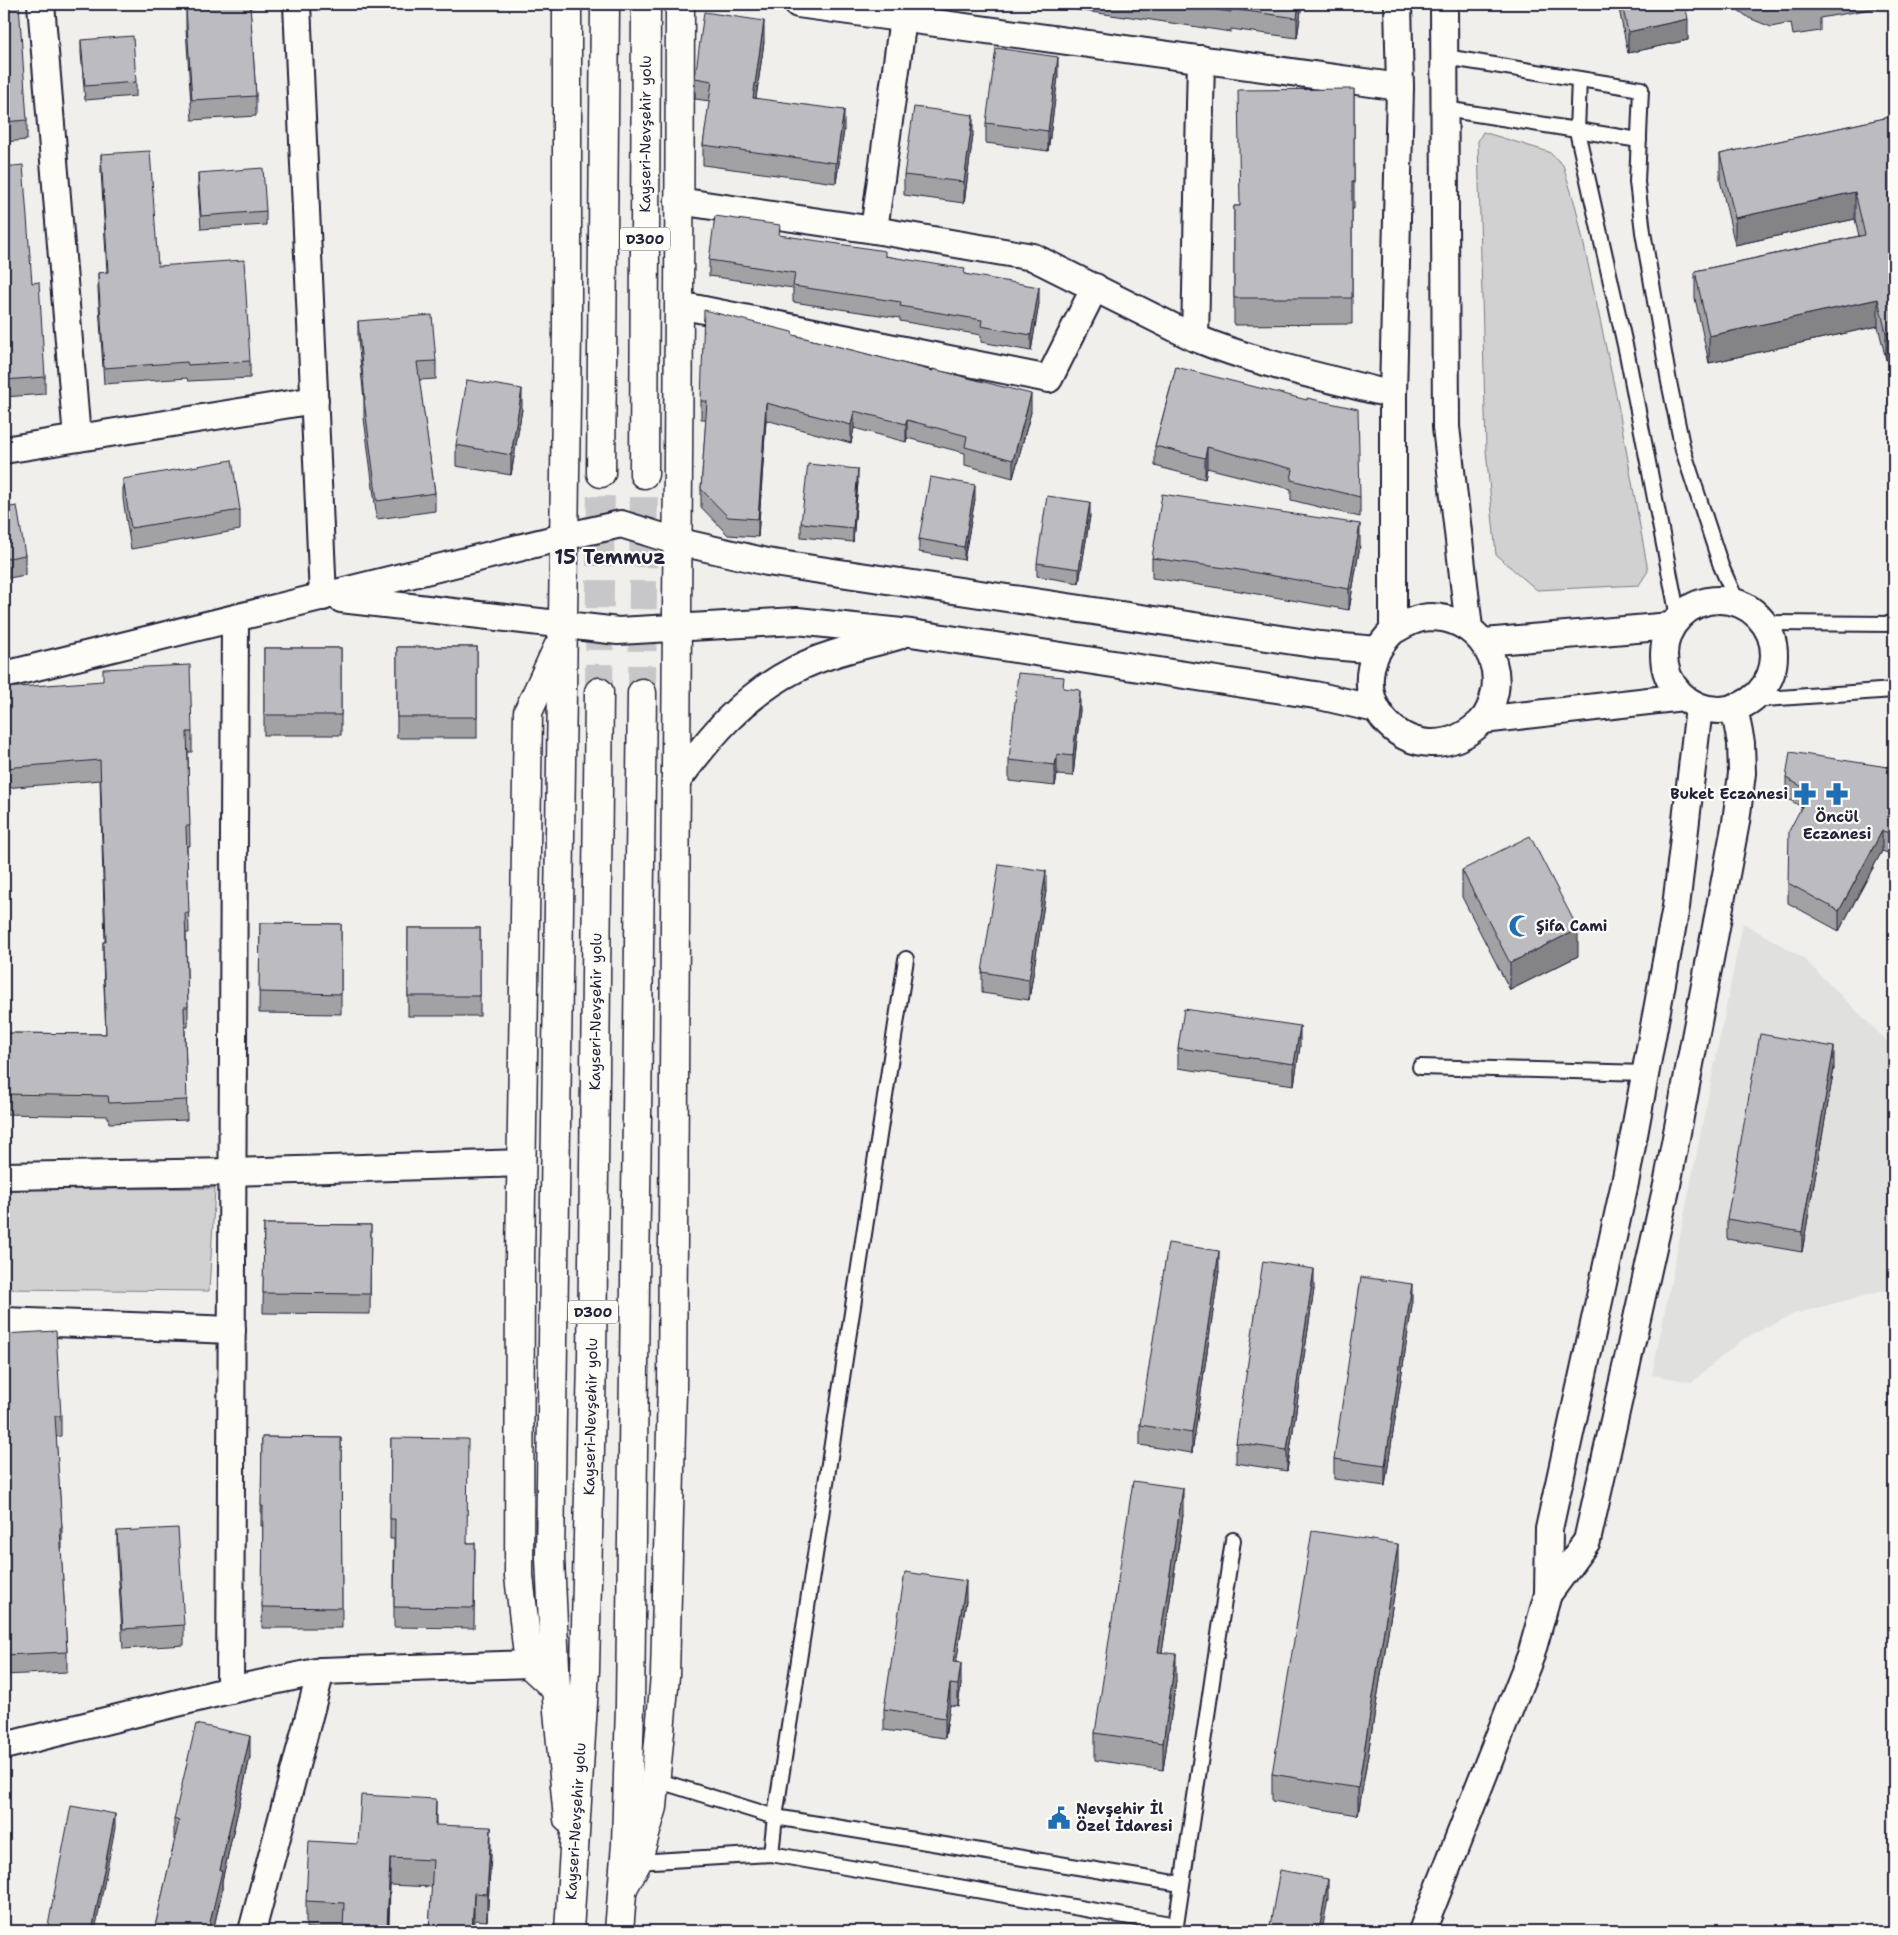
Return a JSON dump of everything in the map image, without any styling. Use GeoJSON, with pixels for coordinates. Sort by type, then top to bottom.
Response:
{"type":"FeatureCollection","features":[{"type":"Feature","properties":{"kind":"main road"},"geometry":{"type":"LineString","coordinates":[[567,4],[567,329],[550,1558],[556,1689],[573,1881]]}},
{"type":"Feature","properties":{"kind":"main road","name":"D300"},"geometry":{"type":"LineString","coordinates":[[601,473],[605,4]]}},
{"type":"Feature","properties":{"kind":"main road","name":"Kayseri-Nevşehir yolu"},"geometry":{"type":"LineString","coordinates":[[644,474],[646,4]]}},
{"type":"Feature","properties":{"kind":"main road"},"geometry":{"type":"LineString","coordinates":[[622,1890],[637,1862],[653,1807],[665,1676],[672,1389],[680,4]]}},
{"type":"Feature","properties":{"kind":"main road"},"geometry":{"type":"LineString","coordinates":[[556,1689],[529,1664],[519,1576],[521,1163],[528,712],[562,631]]}},
{"type":"Feature","properties":{"kind":"main road","name":"Kayseri-Nevşehir yolu"},"geometry":{"type":"LineString","coordinates":[[569,1931],[585,1670],[592,1359],[599,692]]}},
{"type":"Feature","properties":{"kind":"main road","name":"D300"},"geometry":{"type":"LineString","coordinates":[[619,1931],[626,1844],[630,1705],[642,693]]}},
{"type":"Feature","properties":{"kind":"street"},"geometry":{"type":"LineString","coordinates":[[41,4],[76,438]]}},
{"type":"Feature","properties":{"kind":"street"},"geometry":{"type":"LineString","coordinates":[[297,4],[323,597]]}},
{"type":"Feature","properties":{"kind":"street"},"geometry":{"type":"LineString","coordinates":[[798,4],[904,11],[1201,59],[1400,87]]}},
{"type":"Feature","properties":{"kind":"street"},"geometry":{"type":"LineString","coordinates":[[1385,641],[1400,87],[1398,4]]}},
{"type":"Feature","properties":{"kind":"street"},"geometry":{"type":"LineString","coordinates":[[1444,4],[1446,427],[1476,635]]}},
{"type":"Feature","properties":{"kind":"street"},"geometry":{"type":"LineString","coordinates":[[874,230],[904,11]]}},
{"type":"Feature","properties":{"kind":"street"},"geometry":{"type":"LineString","coordinates":[[1195,338],[1201,59]]}},
{"type":"Feature","properties":{"kind":"street"},"geometry":{"type":"LineString","coordinates":[[678,201],[874,230],[1033,257],[1195,338],[1252,359],[1393,394]]}},
{"type":"Feature","properties":{"kind":"street"},"geometry":{"type":"LineString","coordinates":[[679,305],[1049,379],[1095,287]]}},
{"type":"Feature","properties":{"kind":"street"},"geometry":{"type":"LineString","coordinates":[[4,450],[315,400]]}},
{"type":"Feature","properties":{"kind":"street"},"geometry":{"type":"LineString","coordinates":[[4,675],[621,524],[676,541],[767,562],[848,575],[1320,645],[1385,641]]}},
{"type":"Feature","properties":{"kind":"street"},"geometry":{"type":"LineString","coordinates":[[323,597],[562,631],[676,628],[796,621],[911,633],[1315,695],[1376,709]]}},
{"type":"Feature","properties":{"kind":"street"},"geometry":{"type":"LineString","coordinates":[[1483,720],[1691,702],[1716,710],[1743,704],[1763,688],[1771,673],[1774,656],[1772,639],[1764,623],[1752,611],[1737,602],[1705,601],[1690,607],[1675,621],[1665,640],[1663,656],[1666,672],[1673,686],[1691,702]]}},
{"type":"Feature","properties":{"kind":"street"},"geometry":{"type":"LineString","coordinates":[[1430,617],[1450,619],[1476,635],[1493,660],[1496,681],[1493,701],[1483,720],[1467,734],[1447,742],[1426,743],[1406,738],[1388,725],[1376,709],[1369,679],[1371,664],[1385,641],[1410,621],[1430,617]]}},
{"type":"Feature","properties":{"kind":"street"},"geometry":{"type":"LineString","coordinates":[[230,1690],[235,619]]}},
{"type":"Feature","properties":{"kind":"street"},"geometry":{"type":"LineString","coordinates":[[1476,635],[1675,621]]}},
{"type":"Feature","properties":{"kind":"street"},"geometry":{"type":"LineString","coordinates":[[675,784],[722,724],[755,696],[788,674],[829,656],[911,633]]}},
{"type":"Feature","properties":{"kind":"street"},"geometry":{"type":"LineString","coordinates":[[1422,1931],[1531,1655],[1548,1594],[1549,1529],[1626,1178],[1676,907],[1691,702]]}},
{"type":"Feature","properties":{"kind":"street"},"geometry":{"type":"LineString","coordinates":[[1548,1594],[1587,1540],[1667,1185],[1736,822],[1742,766],[1743,704]]}},
{"type":"Feature","properties":{"kind":"street"},"geometry":{"type":"LineString","coordinates":[[4,1176],[232,1172],[521,1163]]}},
{"type":"Feature","properties":{"kind":"street"},"geometry":{"type":"LineString","coordinates":[[4,1321],[232,1330]]}},
{"type":"Feature","properties":{"kind":"street"},"geometry":{"type":"LineString","coordinates":[[4,1746],[230,1690],[321,1671],[529,1664]]}},
{"type":"Feature","properties":{"kind":"street"},"geometry":{"type":"LineString","coordinates":[[252,1931],[321,1671]]}},
{"type":"Feature","properties":{"kind":"lane"},"geometry":{"type":"LineString","coordinates":[[1445,57],[1641,89],[1637,182],[1643,232],[1683,450],[1721,566],[1737,602]]}},
{"type":"Feature","properties":{"kind":"lane"},"geometry":{"type":"LineString","coordinates":[[1579,79],[1577,131],[1628,354],[1675,621]]}},
{"type":"Feature","properties":{"kind":"lane"},"geometry":{"type":"LineString","coordinates":[[1445,109],[1639,140]]}},
{"type":"Feature","properties":{"kind":"lane"},"geometry":{"type":"LineString","coordinates":[[1764,623],[1894,624]]}},
{"type":"Feature","properties":{"kind":"lane"},"geometry":{"type":"LineString","coordinates":[[1743,704],[1894,690]]}},
{"type":"Feature","properties":{"kind":"lane"},"geometry":{"type":"LineString","coordinates":[[771,1854],[775,1817],[906,958]]}},
{"type":"Feature","properties":{"kind":"lane"},"geometry":{"type":"LineString","coordinates":[[1420,1067],[1646,1073]]}},
{"type":"Feature","properties":{"kind":"lane"},"geometry":{"type":"LineString","coordinates":[[637,1862],[771,1854],[1176,1924],[1233,1540]]}},
{"type":"Feature","properties":{"kind":"lane"},"geometry":{"type":"LineString","coordinates":[[656,1780],[775,1817],[1181,1884]]}},
{"type":"Feature","properties":{"kind":"shaded area"},"geometry":{"type":"Polygon","coordinates":[[[1483,132],[1549,152],[1563,165],[1576,208],[1617,399],[1648,571],[1639,585],[1537,590],[1496,555],[1486,450],[1478,141],[1483,132]]]}},
{"type":"Feature","properties":{"kind":"shaded area"},"geometry":{"type":"Polygon","coordinates":[[[1743,923],[1802,957],[1894,1048],[1894,1288],[1794,1314],[1743,1339],[1692,1382],[1652,1375],[1743,923]]]}},
{"type":"Feature","properties":{"kind":"shaded area"},"geometry":{"type":"Polygon","coordinates":[[[215,1188],[209,1291],[4,1289],[4,1190],[215,1188]]]}},
{"type":"Feature","properties":{"kind":"building"},"geometry":{"type":"Polygon","coordinates":[[[4,4],[19,4],[27,120],[4,122],[4,4]]]}},
{"type":"Feature","properties":{"kind":"building"},"geometry":{"type":"Polygon","coordinates":[[[191,4],[250,4],[256,96],[192,100],[186,9],[192,8],[191,4]]]}},
{"type":"Feature","properties":{"kind":"building"},"geometry":{"type":"Polygon","coordinates":[[[1175,4],[1299,4],[1297,18],[1231,9],[1231,12],[1175,4]]]}},
{"type":"Feature","properties":{"kind":"building"},"geometry":{"type":"Polygon","coordinates":[[[1622,4],[1685,4],[1688,19],[1628,32],[1622,4]]]}},
{"type":"Feature","properties":{"kind":"building"},"geometry":{"type":"Polygon","coordinates":[[[1792,4],[1820,4],[1793,9],[1792,4]]]}},
{"type":"Feature","properties":{"kind":"building"},"geometry":{"type":"Polygon","coordinates":[[[704,12],[764,21],[753,98],[844,110],[836,163],[703,145],[712,81],[695,78],[704,12]]]}},
{"type":"Feature","properties":{"kind":"building"},"geometry":{"type":"Polygon","coordinates":[[[133,36],[136,82],[85,86],[81,40],[133,36]]]}},
{"type":"Feature","properties":{"kind":"building"},"geometry":{"type":"Polygon","coordinates":[[[996,48],[1058,57],[1048,131],[986,123],[996,48]]]}},
{"type":"Feature","properties":{"kind":"building"},"geometry":{"type":"Polygon","coordinates":[[[1354,89],[1352,298],[1234,298],[1234,206],[1240,206],[1238,90],[1354,89]]]}},
{"type":"Feature","properties":{"kind":"building"},"geometry":{"type":"Polygon","coordinates":[[[914,107],[973,115],[964,182],[904,175],[914,107]]]}},
{"type":"Feature","properties":{"kind":"building"},"geometry":{"type":"Polygon","coordinates":[[[1894,116],[1894,332],[1886,333],[1878,299],[1709,336],[1695,271],[1865,235],[1855,192],[1735,218],[1720,154],[1894,116]]]}},
{"type":"Feature","properties":{"kind":"building"},"geometry":{"type":"Polygon","coordinates":[[[150,151],[158,266],[244,260],[250,361],[188,365],[187,362],[104,368],[98,273],[108,272],[101,154],[150,151]]]}},
{"type":"Feature","properties":{"kind":"building"},"geometry":{"type":"Polygon","coordinates":[[[23,165],[32,283],[39,282],[45,377],[4,380],[4,167],[23,165]]]}},
{"type":"Feature","properties":{"kind":"building"},"geometry":{"type":"Polygon","coordinates":[[[263,168],[266,211],[201,216],[198,173],[263,168]]]}},
{"type":"Feature","properties":{"kind":"building"},"geometry":{"type":"Polygon","coordinates":[[[715,216],[780,225],[779,235],[885,251],[885,256],[965,269],[964,274],[1039,287],[1031,335],[981,326],[982,320],[900,306],[901,302],[793,286],[795,273],[709,260],[715,216]]]}},
{"type":"Feature","properties":{"kind":"building"},"geometry":{"type":"Polygon","coordinates":[[[704,310],[933,371],[933,369],[1031,394],[1013,460],[965,447],[967,436],[907,420],[906,424],[854,411],[851,425],[766,403],[758,519],[728,517],[701,489],[707,401],[701,401],[704,310]]]}},
{"type":"Feature","properties":{"kind":"building"},"geometry":{"type":"Polygon","coordinates":[[[432,315],[436,361],[417,362],[435,493],[377,501],[364,400],[358,321],[432,315]]]}},
{"type":"Feature","properties":{"kind":"building"},"geometry":{"type":"Polygon","coordinates":[[[1176,367],[1307,400],[1307,398],[1358,409],[1360,497],[1291,480],[1293,469],[1207,447],[1205,458],[1155,446],[1176,367]]]}},
{"type":"Feature","properties":{"kind":"building"},"geometry":{"type":"Polygon","coordinates":[[[467,380],[522,389],[511,455],[456,445],[467,380]]]}},
{"type":"Feature","properties":{"kind":"building"},"geometry":{"type":"Polygon","coordinates":[[[232,460],[240,510],[131,528],[123,479],[232,460]]]}},
{"type":"Feature","properties":{"kind":"building"},"geometry":{"type":"Polygon","coordinates":[[[808,464],[858,469],[853,528],[801,523],[808,464]]]}},
{"type":"Feature","properties":{"kind":"building"},"geometry":{"type":"Polygon","coordinates":[[[930,477],[975,485],[964,547],[919,539],[930,477]]]}},
{"type":"Feature","properties":{"kind":"building"},"geometry":{"type":"Polygon","coordinates":[[[1162,494],[1360,524],[1349,589],[1240,570],[1152,558],[1162,494]]]}},
{"type":"Feature","properties":{"kind":"building"},"geometry":{"type":"Polygon","coordinates":[[[1047,496],[1090,502],[1079,569],[1037,563],[1047,496]]]}},
{"type":"Feature","properties":{"kind":"building"},"geometry":{"type":"Polygon","coordinates":[[[17,506],[25,555],[4,559],[4,508],[17,506]]]}},
{"type":"Feature","properties":{"kind":"building"},"geometry":{"type":"Polygon","coordinates":[[[397,647],[477,647],[477,717],[397,717],[397,647]]]}},
{"type":"Feature","properties":{"kind":"building"},"geometry":{"type":"Polygon","coordinates":[[[264,648],[341,648],[341,715],[264,715],[264,648]]]}},
{"type":"Feature","properties":{"kind":"building"},"geometry":{"type":"Polygon","coordinates":[[[190,665],[192,732],[187,732],[190,826],[186,826],[189,913],[185,913],[188,1007],[184,1007],[187,1100],[109,1103],[108,1096],[4,1094],[4,1033],[106,1034],[103,942],[106,942],[100,760],[4,768],[4,688],[103,681],[103,669],[190,665]]]}},
{"type":"Feature","properties":{"kind":"building"},"geometry":{"type":"Polygon","coordinates":[[[1018,673],[1064,677],[1063,688],[1080,690],[1073,756],[1057,754],[1055,765],[1009,760],[1018,673]]]}},
{"type":"Feature","properties":{"kind":"building"},"geometry":{"type":"Polygon","coordinates":[[[1790,752],[1894,768],[1894,834],[1882,831],[1839,911],[1788,883],[1789,831],[1810,791],[1786,778],[1790,752]]]}},
{"type":"Feature","properties":{"kind":"building","name":"Şifa Cami"},"geometry":{"type":"Polygon","coordinates":[[[1530,836],[1578,929],[1510,963],[1462,870],[1530,836]]]}},
{"type":"Feature","properties":{"kind":"building"},"geometry":{"type":"Polygon","coordinates":[[[999,864],[1046,871],[1029,980],[982,972],[999,864]]]}},
{"type":"Feature","properties":{"kind":"building"},"geometry":{"type":"Polygon","coordinates":[[[260,923],[341,924],[341,994],[259,992],[260,923]]]}},
{"type":"Feature","properties":{"kind":"building"},"geometry":{"type":"Polygon","coordinates":[[[408,928],[480,928],[480,996],[408,996],[408,928]]]}},
{"type":"Feature","properties":{"kind":"building"},"geometry":{"type":"Polygon","coordinates":[[[1184,1009],[1300,1026],[1294,1064],[1178,1048],[1184,1009]]]}},
{"type":"Feature","properties":{"kind":"building"},"geometry":{"type":"Polygon","coordinates":[[[1760,1034],[1834,1047],[1802,1232],[1727,1219],[1760,1034]]]}},
{"type":"Feature","properties":{"kind":"building"},"geometry":{"type":"Polygon","coordinates":[[[264,1224],[371,1225],[370,1294],[263,1293],[264,1224]]]}},
{"type":"Feature","properties":{"kind":"building"},"geometry":{"type":"Polygon","coordinates":[[[1168,1243],[1219,1251],[1192,1433],[1140,1425],[1168,1243]]]}},
{"type":"Feature","properties":{"kind":"building"},"geometry":{"type":"Polygon","coordinates":[[[1263,1261],[1314,1269],[1287,1450],[1236,1443],[1263,1261]]]}},
{"type":"Feature","properties":{"kind":"building"},"geometry":{"type":"Polygon","coordinates":[[[1361,1277],[1412,1284],[1385,1466],[1334,1459],[1361,1277]]]}},
{"type":"Feature","properties":{"kind":"building"},"geometry":{"type":"Polygon","coordinates":[[[56,1331],[61,1416],[55,1416],[67,1652],[4,1655],[4,1334],[56,1331]]]}},
{"type":"Feature","properties":{"kind":"building"},"geometry":{"type":"Polygon","coordinates":[[[262,1437],[341,1438],[342,1608],[262,1607],[262,1437]]]}},
{"type":"Feature","properties":{"kind":"building"},"geometry":{"type":"Polygon","coordinates":[[[391,1438],[468,1439],[467,1543],[475,1543],[474,1608],[394,1607],[395,1519],[390,1519],[391,1438]]]}},
{"type":"Feature","properties":{"kind":"building"},"geometry":{"type":"Polygon","coordinates":[[[1133,1481],[1183,1488],[1158,1652],[1176,1654],[1163,1743],[1095,1733],[1133,1481]]]}},
{"type":"Feature","properties":{"kind":"building"},"geometry":{"type":"Polygon","coordinates":[[[178,1528],[184,1625],[123,1629],[117,1531],[178,1528]]]}},
{"type":"Feature","properties":{"kind":"building"},"geometry":{"type":"Polygon","coordinates":[[[1312,1531],[1398,1544],[1358,1788],[1272,1774],[1312,1531]]]}},
{"type":"Feature","properties":{"kind":"building"},"geometry":{"type":"Polygon","coordinates":[[[905,1572],[966,1581],[953,1662],[961,1663],[958,1685],[950,1684],[945,1718],[884,1709],[905,1572]]]}},
{"type":"Feature","properties":{"kind":"building"},"geometry":{"type":"Polygon","coordinates":[[[196,1724],[250,1736],[208,1931],[154,1931],[179,1821],[174,1819],[196,1724]]]}},
{"type":"Feature","properties":{"kind":"building"},"geometry":{"type":"Polygon","coordinates":[[[361,1795],[436,1799],[435,1825],[491,1827],[487,1894],[474,1893],[472,1931],[343,1931],[344,1903],[306,1901],[309,1841],[358,1844],[361,1795]],[[390,1858],[387,1928],[429,1930],[433,1860],[390,1858]]]}},
{"type":"Feature","properties":{"kind":"building"},"geometry":{"type":"Polygon","coordinates":[[[71,1806],[115,1814],[92,1931],[47,1931],[71,1806]]]}},
{"type":"Feature","properties":{"kind":"building"},"geometry":{"type":"Polygon","coordinates":[[[1280,1870],[1328,1879],[1319,1931],[1269,1931],[1280,1870]]]}},
{"type":"Feature","properties":{"kind":"tunnel"},"geometry":{"type":"LineString","coordinates":[[599,692],[601,473]]}},
{"type":"Feature","properties":{"kind":"tunnel"},"geometry":{"type":"LineString","coordinates":[[642,693],[644,474]]}},
{"type":"Feature","properties":{"kind":"place","name":"Buket Eczanesi"},"geometry":{"type":"Point","coordinates":[1805,794]}},
{"type":"Feature","properties":{"kind":"place","name":"Öncül Eczanesi"},"geometry":{"type":"Point","coordinates":[1837,794]}},
{"type":"Feature","properties":{"kind":"place","name":"Şifa Cami"},"geometry":{"type":"Point","coordinates":[1520,926]}},
{"type":"Feature","properties":{"kind":"place","name":"Nevşehir İl Özel İdaresi"},"geometry":{"type":"Point","coordinates":[1059,1818]}},
{"type":"Feature","properties":{"kind":"district","name":"15 Temmuz"},"geometry":{"type":"Point","coordinates":[610,557]}}]}
